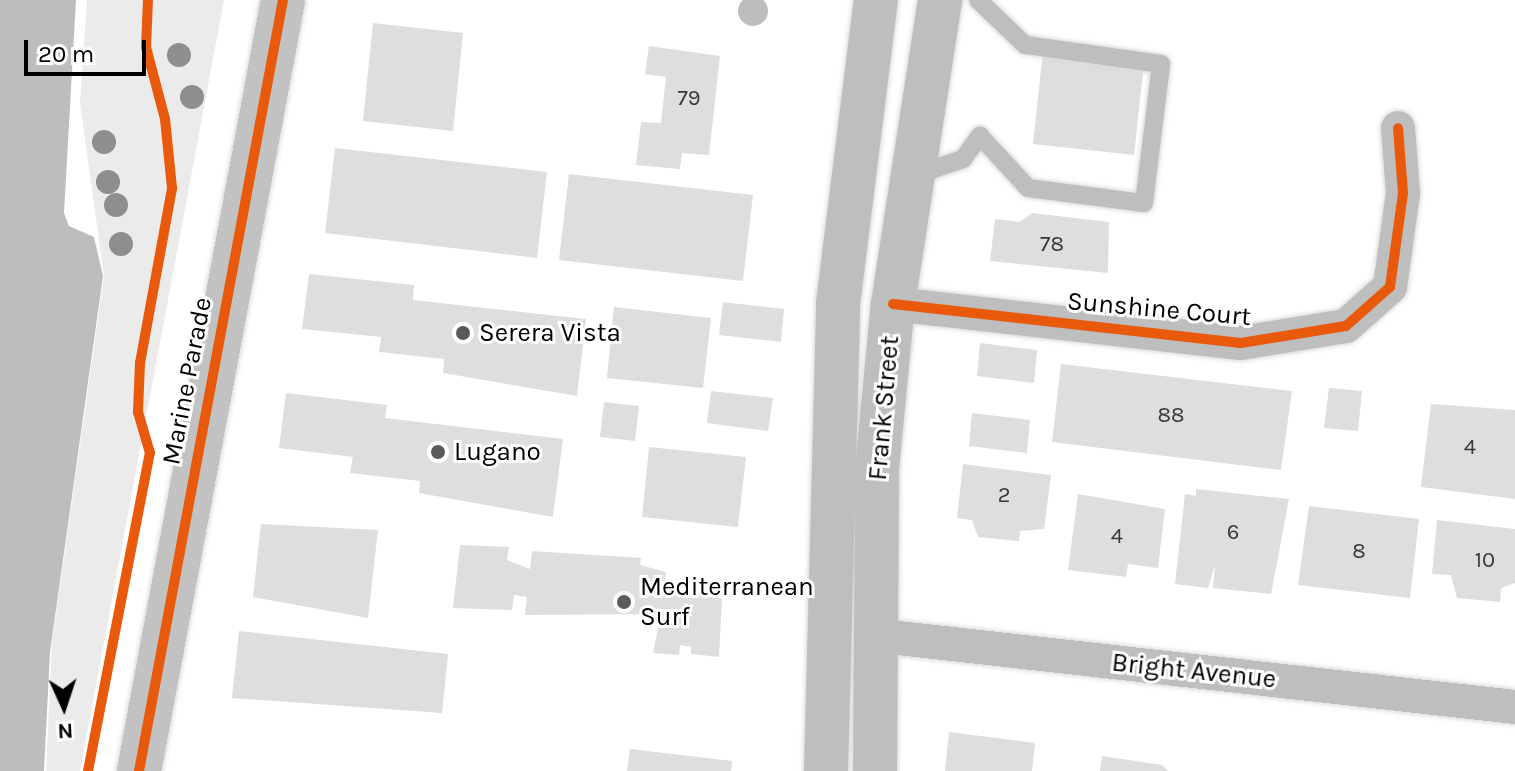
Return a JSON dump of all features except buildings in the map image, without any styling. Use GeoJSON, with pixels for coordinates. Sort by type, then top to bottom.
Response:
{"type":"FeatureCollection","features":[{"type":"Feature","properties":{"kind":"highway","name":"Frank Street"},"geometry":{"type":"LineString","coordinates":[[826,771],[838,304],[876,0]]}},
{"type":"Feature","properties":{"kind":"highway","name":"Frank Street"},"geometry":{"type":"LineString","coordinates":[[875,771],[872,635],[893,304],[940,0]]}},
{"type":"Feature","properties":{"kind":"street","name":"Marine Parade"},"geometry":{"type":"LineString","coordinates":[[139,771],[283,0]]}},
{"type":"Feature","properties":{"kind":"street","name":"Sunshine Court"},"geometry":{"type":"LineString","coordinates":[[893,304],[1241,343],[1346,326],[1390,287],[1403,193],[1398,128]]}},
{"type":"Feature","properties":{"kind":"street","name":"Bright Avenue"},"geometry":{"type":"LineString","coordinates":[[872,635],[1515,707]]}},
{"type":"Feature","properties":{"kind":"lane"},"geometry":{"type":"LineString","coordinates":[[912,176],[963,159],[980,136],[1028,188],[1144,203],[1161,64],[1025,45],[978,0]]}},
{"type":"Feature","properties":{"kind":"shaded area"},"geometry":{"type":"Polygon","coordinates":[[[753,-4],[759,-3],[767,5],[767,17],[759,25],[753,26],[747,25],[739,17],[738,11],[739,5],[747,-3],[753,-4]]]}},
{"type":"Feature","properties":{"kind":"shaded area"},"geometry":{"type":"Polygon","coordinates":[[[0,0],[76,0],[64,213],[69,226],[94,237],[103,276],[50,652],[44,771],[0,771],[0,0]]]}},
{"type":"Feature","properties":{"kind":"shaded area"},"geometry":{"type":"Polygon","coordinates":[[[87,0],[224,0],[80,771],[46,771],[52,642],[104,276],[80,103],[87,0]]]}},
{"type":"Feature","properties":{"kind":"cycle path"},"geometry":{"type":"LineString","coordinates":[[88,771],[150,453],[138,412],[140,363],[172,188],[165,119],[146,47],[148,0]]}},
{"type":"Feature","properties":{"kind":"cycle path"},"geometry":{"type":"LineString","coordinates":[[139,771],[283,0]]}},
{"type":"Feature","properties":{"kind":"cycle path"},"geometry":{"type":"LineString","coordinates":[[893,304],[1241,343],[1346,326],[1390,287],[1403,193],[1398,128]]}},
{"type":"Feature","properties":{"kind":"place","name":"Serera Vista"},"geometry":{"type":"Point","coordinates":[463,333]}},
{"type":"Feature","properties":{"kind":"place","name":"Lugano"},"geometry":{"type":"Point","coordinates":[438,452]}},
{"type":"Feature","properties":{"kind":"place","name":"Mediterranean Surf"},"geometry":{"type":"Point","coordinates":[624,602]}}]}
